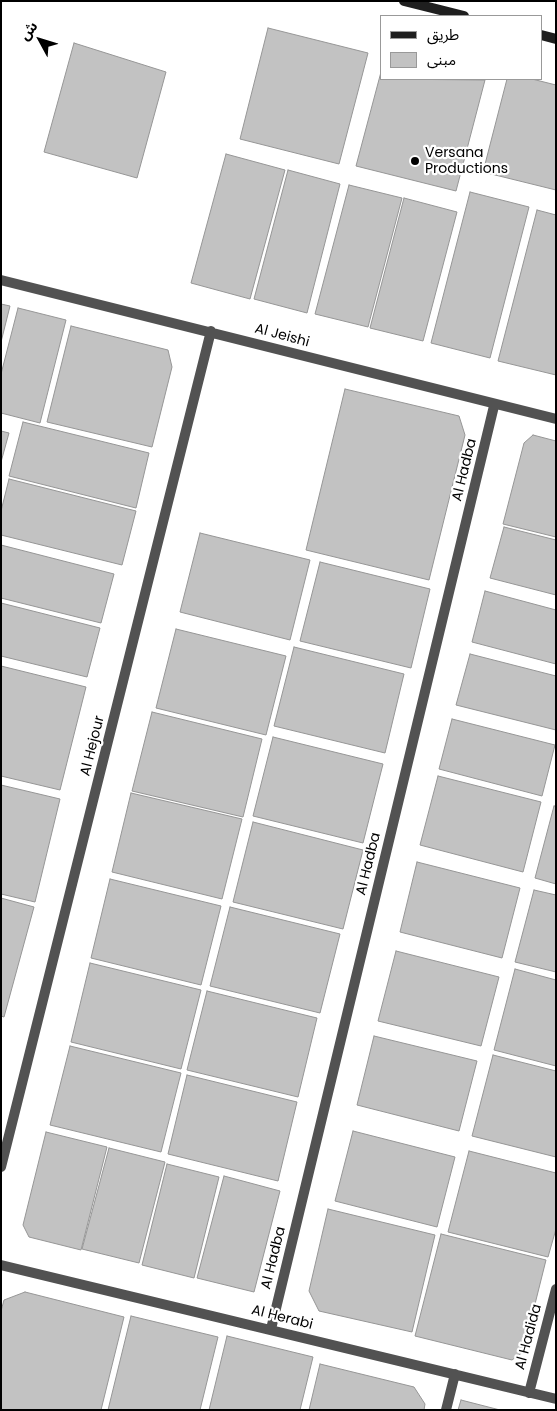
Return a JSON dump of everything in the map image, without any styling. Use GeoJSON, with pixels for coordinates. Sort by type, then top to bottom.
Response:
{"type":"FeatureCollection","features":[{"type":"Feature","properties":{"kind":"street"},"geometry":{"type":"LineString","coordinates":[[404,1],[460,15]]}},
{"type":"Feature","properties":{"kind":"street"},"geometry":{"type":"LineString","coordinates":[[542,35],[556,39]]}},
{"type":"Feature","properties":{"kind":"street","name":"Al Jeishi"},"geometry":{"type":"LineString","coordinates":[[1,280],[211,332],[494,406],[556,419]]}},
{"type":"Feature","properties":{"kind":"street","name":"Al Hejour"},"geometry":{"type":"LineString","coordinates":[[1,1167],[211,332]]}},
{"type":"Feature","properties":{"kind":"street","name":"Al Hadba"},"geometry":{"type":"LineString","coordinates":[[271,1329],[494,406]]}},
{"type":"Feature","properties":{"kind":"street","name":"Al Herabi"},"geometry":{"type":"LineString","coordinates":[[1,1265],[556,1399]]}},
{"type":"Feature","properties":{"kind":"street","name":"Al Hadida"},"geometry":{"type":"LineString","coordinates":[[529,1393],[556,1289]]}},
{"type":"Feature","properties":{"kind":"street"},"geometry":{"type":"LineString","coordinates":[[446,1410],[455,1374]]}},
{"type":"Feature","properties":{"kind":"building"},"geometry":{"type":"Polygon","coordinates":[[[268,28],[368,53],[339,164],[240,139],[268,28]]]}},
{"type":"Feature","properties":{"kind":"building"},"geometry":{"type":"Polygon","coordinates":[[[74,43],[166,72],[137,178],[44,152],[74,43]]]}},
{"type":"Feature","properties":{"kind":"building"},"geometry":{"type":"Polygon","coordinates":[[[380,76],[380,80],[485,80],[456,191],[356,166],[380,76]]]}},
{"type":"Feature","properties":{"kind":"building"},"geometry":{"type":"Polygon","coordinates":[[[507,80],[536,80],[556,85],[556,190],[483,172],[507,80]]]}},
{"type":"Feature","properties":{"kind":"building"},"geometry":{"type":"Polygon","coordinates":[[[226,154],[285,170],[250,299],[191,283],[226,154]]]}},
{"type":"Feature","properties":{"kind":"building"},"geometry":{"type":"Polygon","coordinates":[[[288,170],[340,184],[307,313],[254,299],[288,170]]]}},
{"type":"Feature","properties":{"kind":"building"},"geometry":{"type":"Polygon","coordinates":[[[349,185],[402,198],[368,327],[315,314],[349,185]]]}},
{"type":"Feature","properties":{"kind":"building"},"geometry":{"type":"Polygon","coordinates":[[[470,192],[529,207],[490,358],[431,343],[470,192]]]}},
{"type":"Feature","properties":{"kind":"building"},"geometry":{"type":"Polygon","coordinates":[[[404,198],[457,212],[423,341],[370,328],[404,198]]]}},
{"type":"Feature","properties":{"kind":"building"},"geometry":{"type":"Polygon","coordinates":[[[537,210],[556,215],[556,375],[498,361],[537,210]]]}},
{"type":"Feature","properties":{"kind":"building"},"geometry":{"type":"Polygon","coordinates":[[[1,304],[10,306],[1,342],[1,304]]]}},
{"type":"Feature","properties":{"kind":"building"},"geometry":{"type":"Polygon","coordinates":[[[18,308],[66,320],[40,423],[1,413],[1,374],[18,308]]]}},
{"type":"Feature","properties":{"kind":"building"},"geometry":{"type":"Polygon","coordinates":[[[71,326],[168,350],[172,367],[152,447],[47,422],[71,326]]]}},
{"type":"Feature","properties":{"kind":"building"},"geometry":{"type":"Polygon","coordinates":[[[345,389],[459,416],[465,435],[429,580],[306,550],[345,389]]]}},
{"type":"Feature","properties":{"kind":"building"},"geometry":{"type":"Polygon","coordinates":[[[23,422],[149,453],[136,508],[9,476],[23,422]]]}},
{"type":"Feature","properties":{"kind":"building"},"geometry":{"type":"Polygon","coordinates":[[[1,431],[9,433],[1,462],[1,431]]]}},
{"type":"Feature","properties":{"kind":"building"},"geometry":{"type":"Polygon","coordinates":[[[533,435],[556,441],[556,537],[503,524],[524,443],[533,435]]]}},
{"type":"Feature","properties":{"kind":"building"},"geometry":{"type":"Polygon","coordinates":[[[9,479],[136,511],[122,565],[1,535],[1,511],[9,479]]]}},
{"type":"Feature","properties":{"kind":"building"},"geometry":{"type":"Polygon","coordinates":[[[504,527],[556,540],[556,595],[490,578],[504,527]]]}},
{"type":"Feature","properties":{"kind":"building"},"geometry":{"type":"Polygon","coordinates":[[[200,533],[310,560],[290,640],[180,612],[200,533]]]}},
{"type":"Feature","properties":{"kind":"building"},"geometry":{"type":"Polygon","coordinates":[[[1,545],[114,574],[101,623],[1,598],[1,545]]]}},
{"type":"Feature","properties":{"kind":"building"},"geometry":{"type":"Polygon","coordinates":[[[320,562],[430,589],[411,668],[300,641],[320,562]]]}},
{"type":"Feature","properties":{"kind":"building"},"geometry":{"type":"Polygon","coordinates":[[[485,591],[556,610],[556,664],[472,642],[485,591]]]}},
{"type":"Feature","properties":{"kind":"building"},"geometry":{"type":"Polygon","coordinates":[[[1,603],[100,628],[87,677],[1,656],[1,603]]]}},
{"type":"Feature","properties":{"kind":"building"},"geometry":{"type":"Polygon","coordinates":[[[176,629],[286,656],[266,735],[156,708],[176,629]]]}},
{"type":"Feature","properties":{"kind":"building"},"geometry":{"type":"Polygon","coordinates":[[[294,647],[404,674],[385,753],[274,726],[294,647]]]}},
{"type":"Feature","properties":{"kind":"building"},"geometry":{"type":"Polygon","coordinates":[[[470,654],[556,676],[556,730],[456,705],[470,654]]]}},
{"type":"Feature","properties":{"kind":"building"},"geometry":{"type":"Polygon","coordinates":[[[1,666],[86,687],[60,790],[1,776],[1,666]]]}},
{"type":"Feature","properties":{"kind":"building"},"geometry":{"type":"Polygon","coordinates":[[[152,712],[262,739],[243,817],[132,791],[152,712]]]}},
{"type":"Feature","properties":{"kind":"building"},"geometry":{"type":"Polygon","coordinates":[[[452,719],[555,745],[542,796],[439,769],[452,719]]]}},
{"type":"Feature","properties":{"kind":"building"},"geometry":{"type":"Polygon","coordinates":[[[273,737],[383,764],[363,843],[253,816],[273,737]]]}},
{"type":"Feature","properties":{"kind":"building"},"geometry":{"type":"Polygon","coordinates":[[[438,776],[541,802],[523,872],[420,845],[438,776]]]}},
{"type":"Feature","properties":{"kind":"building"},"geometry":{"type":"Polygon","coordinates":[[[1,785],[60,799],[35,902],[1,894],[1,785]]]}},
{"type":"Feature","properties":{"kind":"building"},"geometry":{"type":"Polygon","coordinates":[[[131,793],[242,819],[222,899],[112,872],[131,793]]]}},
{"type":"Feature","properties":{"kind":"building"},"geometry":{"type":"Polygon","coordinates":[[[554,806],[556,806],[556,884],[535,878],[554,806]]]}},
{"type":"Feature","properties":{"kind":"building"},"geometry":{"type":"Polygon","coordinates":[[[253,822],[363,850],[343,929],[233,902],[253,822]]]}},
{"type":"Feature","properties":{"kind":"building"},"geometry":{"type":"Polygon","coordinates":[[[417,862],[520,888],[502,958],[400,932],[417,862]]]}},
{"type":"Feature","properties":{"kind":"building"},"geometry":{"type":"Polygon","coordinates":[[[110,879],[221,906],[201,985],[91,958],[110,879]]]}},
{"type":"Feature","properties":{"kind":"building"},"geometry":{"type":"Polygon","coordinates":[[[534,890],[556,895],[556,972],[515,962],[534,890]]]}},
{"type":"Feature","properties":{"kind":"building"},"geometry":{"type":"Polygon","coordinates":[[[1,898],[34,907],[4,1017],[1,1016],[1,898]]]}},
{"type":"Feature","properties":{"kind":"building"},"geometry":{"type":"Polygon","coordinates":[[[230,907],[340,934],[320,1013],[210,986],[230,907]]]}},
{"type":"Feature","properties":{"kind":"building"},"geometry":{"type":"Polygon","coordinates":[[[396,951],[499,977],[481,1046],[378,1021],[396,951]]]}},
{"type":"Feature","properties":{"kind":"building"},"geometry":{"type":"Polygon","coordinates":[[[90,963],[201,990],[181,1069],[71,1042],[90,963]]]}},
{"type":"Feature","properties":{"kind":"building"},"geometry":{"type":"Polygon","coordinates":[[[515,969],[556,980],[556,1066],[494,1050],[515,969]]]}},
{"type":"Feature","properties":{"kind":"building"},"geometry":{"type":"Polygon","coordinates":[[[207,991],[317,1018],[298,1097],[187,1070],[207,991]]]}},
{"type":"Feature","properties":{"kind":"building"},"geometry":{"type":"Polygon","coordinates":[[[374,1036],[477,1061],[459,1131],[357,1105],[374,1036]]]}},
{"type":"Feature","properties":{"kind":"building"},"geometry":{"type":"Polygon","coordinates":[[[70,1046],[181,1073],[161,1152],[50,1125],[70,1046]]]}},
{"type":"Feature","properties":{"kind":"building"},"geometry":{"type":"Polygon","coordinates":[[[493,1055],[556,1071],[556,1157],[472,1136],[493,1055]]]}},
{"type":"Feature","properties":{"kind":"building"},"geometry":{"type":"Polygon","coordinates":[[[187,1075],[297,1102],[278,1181],[168,1154],[187,1075]]]}},
{"type":"Feature","properties":{"kind":"building"},"geometry":{"type":"Polygon","coordinates":[[[353,1131],[455,1157],[437,1227],[335,1201],[353,1131]]]}},
{"type":"Feature","properties":{"kind":"building"},"geometry":{"type":"Polygon","coordinates":[[[46,1132],[107,1147],[81,1250],[29,1237],[23,1225],[46,1132]]]}},
{"type":"Feature","properties":{"kind":"building"},"geometry":{"type":"Polygon","coordinates":[[[109,1148],[165,1162],[139,1263],[82,1249],[109,1148]]]}},
{"type":"Feature","properties":{"kind":"building"},"geometry":{"type":"Polygon","coordinates":[[[469,1151],[556,1173],[556,1229],[548,1257],[448,1232],[469,1151]]]}},
{"type":"Feature","properties":{"kind":"building"},"geometry":{"type":"Polygon","coordinates":[[[167,1164],[219,1177],[194,1278],[142,1265],[167,1164]]]}},
{"type":"Feature","properties":{"kind":"building"},"geometry":{"type":"Polygon","coordinates":[[[224,1176],[280,1191],[254,1292],[197,1278],[224,1176]]]}},
{"type":"Feature","properties":{"kind":"building"},"geometry":{"type":"Polygon","coordinates":[[[328,1209],[435,1235],[412,1332],[319,1311],[309,1291],[328,1209]]]}},
{"type":"Feature","properties":{"kind":"building"},"geometry":{"type":"Polygon","coordinates":[[[441,1234],[546,1260],[523,1352],[512,1360],[415,1336],[441,1234]]]}},
{"type":"Feature","properties":{"kind":"building"},"geometry":{"type":"Polygon","coordinates":[[[25,1292],[124,1317],[101,1410],[1,1410],[1,1311],[4,1300],[25,1292]]]}},
{"type":"Feature","properties":{"kind":"building"},"geometry":{"type":"Polygon","coordinates":[[[131,1316],[218,1337],[200,1410],[108,1410],[131,1316]]]}},
{"type":"Feature","properties":{"kind":"building"},"geometry":{"type":"Polygon","coordinates":[[[227,1336],[313,1357],[300,1410],[209,1410],[227,1336]]]}},
{"type":"Feature","properties":{"kind":"building"},"geometry":{"type":"Polygon","coordinates":[[[320,1364],[414,1387],[425,1404],[424,1410],[309,1410],[320,1364]]]}},
{"type":"Feature","properties":{"kind":"building"},"geometry":{"type":"Polygon","coordinates":[[[461,1400],[500,1410],[458,1410],[461,1400]]]}},
{"type":"Feature","properties":{"kind":"place","name":"Versana Productions"},"geometry":{"type":"Point","coordinates":[415,161]}}]}
